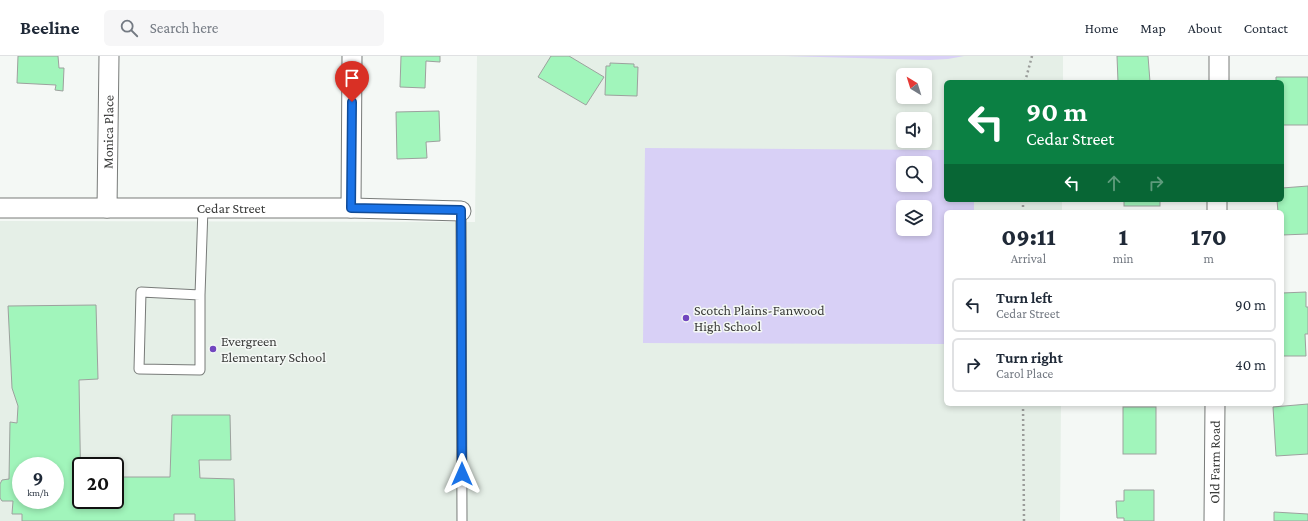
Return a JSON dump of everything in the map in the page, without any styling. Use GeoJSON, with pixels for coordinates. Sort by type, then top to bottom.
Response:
{"type":"FeatureCollection","features":[{"type":"Feature","properties":{"kind":"street","name":"Monica Place"},"geometry":{"type":"LineString","coordinates":[[107,208],[109,56]]}},
{"type":"Feature","properties":{"kind":"street"},"geometry":{"type":"LineString","coordinates":[[351,208],[352,56]]}},
{"type":"Feature","properties":{"kind":"street"},"geometry":{"type":"LineString","coordinates":[[1219,56],[1219,80]]}},
{"type":"Feature","properties":{"kind":"street","name":"Cedar Street"},"geometry":{"type":"LineString","coordinates":[[0,208],[351,208],[461,210]]}},
{"type":"Feature","properties":{"kind":"street","name":"Old Farm Road"},"geometry":{"type":"LineString","coordinates":[[1214,521],[1215,406]]}},
{"type":"Feature","properties":{"kind":"lane"},"geometry":{"type":"LineString","coordinates":[[200,295],[141,292],[139,369],[200,370],[200,295],[203,208]]}},
{"type":"Feature","properties":{"kind":"lane"},"geometry":{"type":"LineString","coordinates":[[461,210],[462,521]]}},
{"type":"Feature","properties":{"kind":"path"},"geometry":{"type":"LineString","coordinates":[[1026,80],[1032,56]]}},
{"type":"Feature","properties":{"kind":"path"},"geometry":{"type":"LineString","coordinates":[[1023,406],[1024,521]]}},
{"type":"Feature","properties":{"kind":"shaded area","name":"Scotch Plains-Fanwood High School"},"geometry":{"type":"Polygon","coordinates":[[[477,56],[1063,56],[1063,80],[944,80],[944,202],[1062,202],[1062,210],[944,210],[944,406],[1061,406],[1060,521],[0,521],[0,221],[475,222],[477,56]]]}},
{"type":"Feature","properties":{"kind":"shaded area"},"geometry":{"type":"Polygon","coordinates":[[[784,56],[964,56],[929,60],[784,56]]]}},
{"type":"Feature","properties":{"kind":"shaded area"},"geometry":{"type":"Polygon","coordinates":[[[645,148],[944,150],[944,202],[974,202],[974,210],[944,210],[944,344],[643,343],[645,148]]]}},
{"type":"Feature","properties":{"kind":"building"},"geometry":{"type":"Polygon","coordinates":[[[18,56],[58,56],[59,68],[64,68],[63,91],[55,90],[56,85],[17,83],[18,56]]]}},
{"type":"Feature","properties":{"kind":"building"},"geometry":{"type":"Polygon","coordinates":[[[401,56],[440,56],[440,62],[426,61],[425,88],[400,87],[401,56]]]}},
{"type":"Feature","properties":{"kind":"building"},"geometry":{"type":"Polygon","coordinates":[[[551,56],[569,56],[604,77],[586,105],[538,77],[551,56]]]}},
{"type":"Feature","properties":{"kind":"building"},"geometry":{"type":"Polygon","coordinates":[[[1117,56],[1148,56],[1150,80],[1118,80],[1117,56]]]}},
{"type":"Feature","properties":{"kind":"building"},"geometry":{"type":"Polygon","coordinates":[[[610,63],[634,64],[634,67],[638,67],[637,96],[605,95],[606,66],[610,66],[610,63]]]}},
{"type":"Feature","properties":{"kind":"building"},"geometry":{"type":"Polygon","coordinates":[[[1276,77],[1308,77],[1308,125],[1284,125],[1284,80],[1276,80],[1276,77]]]}},
{"type":"Feature","properties":{"kind":"building"},"geometry":{"type":"Polygon","coordinates":[[[439,111],[440,141],[426,142],[427,158],[397,159],[396,112],[439,111]]]}},
{"type":"Feature","properties":{"kind":"building"},"geometry":{"type":"Polygon","coordinates":[[[1308,186],[1308,234],[1284,235],[1284,210],[1278,210],[1277,202],[1284,202],[1284,188],[1308,186]]]}},
{"type":"Feature","properties":{"kind":"building"},"geometry":{"type":"Polygon","coordinates":[[[1124,202],[1160,202],[1160,206],[1124,206],[1124,202]]]}},
{"type":"Feature","properties":{"kind":"building"},"geometry":{"type":"Polygon","coordinates":[[[1306,292],[1306,307],[1308,307],[1308,334],[1305,334],[1306,356],[1284,356],[1284,293],[1306,292]]]}},
{"type":"Feature","properties":{"kind":"building"},"geometry":{"type":"Polygon","coordinates":[[[96,305],[98,379],[79,380],[80,457],[72,457],[72,509],[124,509],[124,477],[170,477],[172,415],[230,415],[231,460],[199,460],[200,478],[234,479],[235,521],[195,521],[195,514],[174,514],[174,521],[22,521],[22,514],[12,514],[12,509],[64,509],[64,457],[12,457],[12,501],[2,501],[0,498],[0,484],[2,480],[9,479],[10,422],[17,423],[18,406],[12,388],[8,306],[96,305]]]}},
{"type":"Feature","properties":{"kind":"building"},"geometry":{"type":"Polygon","coordinates":[[[1308,404],[1308,454],[1276,456],[1273,407],[1308,404]]]}},
{"type":"Feature","properties":{"kind":"building"},"geometry":{"type":"Polygon","coordinates":[[[1123,407],[1156,407],[1156,454],[1123,454],[1123,407]]]}},
{"type":"Feature","properties":{"kind":"building"},"geometry":{"type":"Polygon","coordinates":[[[1124,490],[1154,490],[1154,521],[1124,521],[1124,518],[1117,518],[1116,501],[1124,501],[1124,490]]]}},
{"type":"Feature","properties":{"kind":"building"},"geometry":{"type":"Polygon","coordinates":[[[1274,512],[1308,514],[1308,521],[1274,521],[1274,512]]]}},
{"type":"Feature","properties":{"kind":"place","name":"Scotch Plains-Fanwood High School"},"geometry":{"type":"Point","coordinates":[686,318]}},
{"type":"Feature","properties":{"kind":"place","name":"Evergreen Elementary School"},"geometry":{"type":"Point","coordinates":[213,349]}},
{"type":"Feature","properties":{"kind":"route"},"geometry":{"type":"LineString","coordinates":[[352,102],[351,208],[461,210],[462,474]]}}]}
